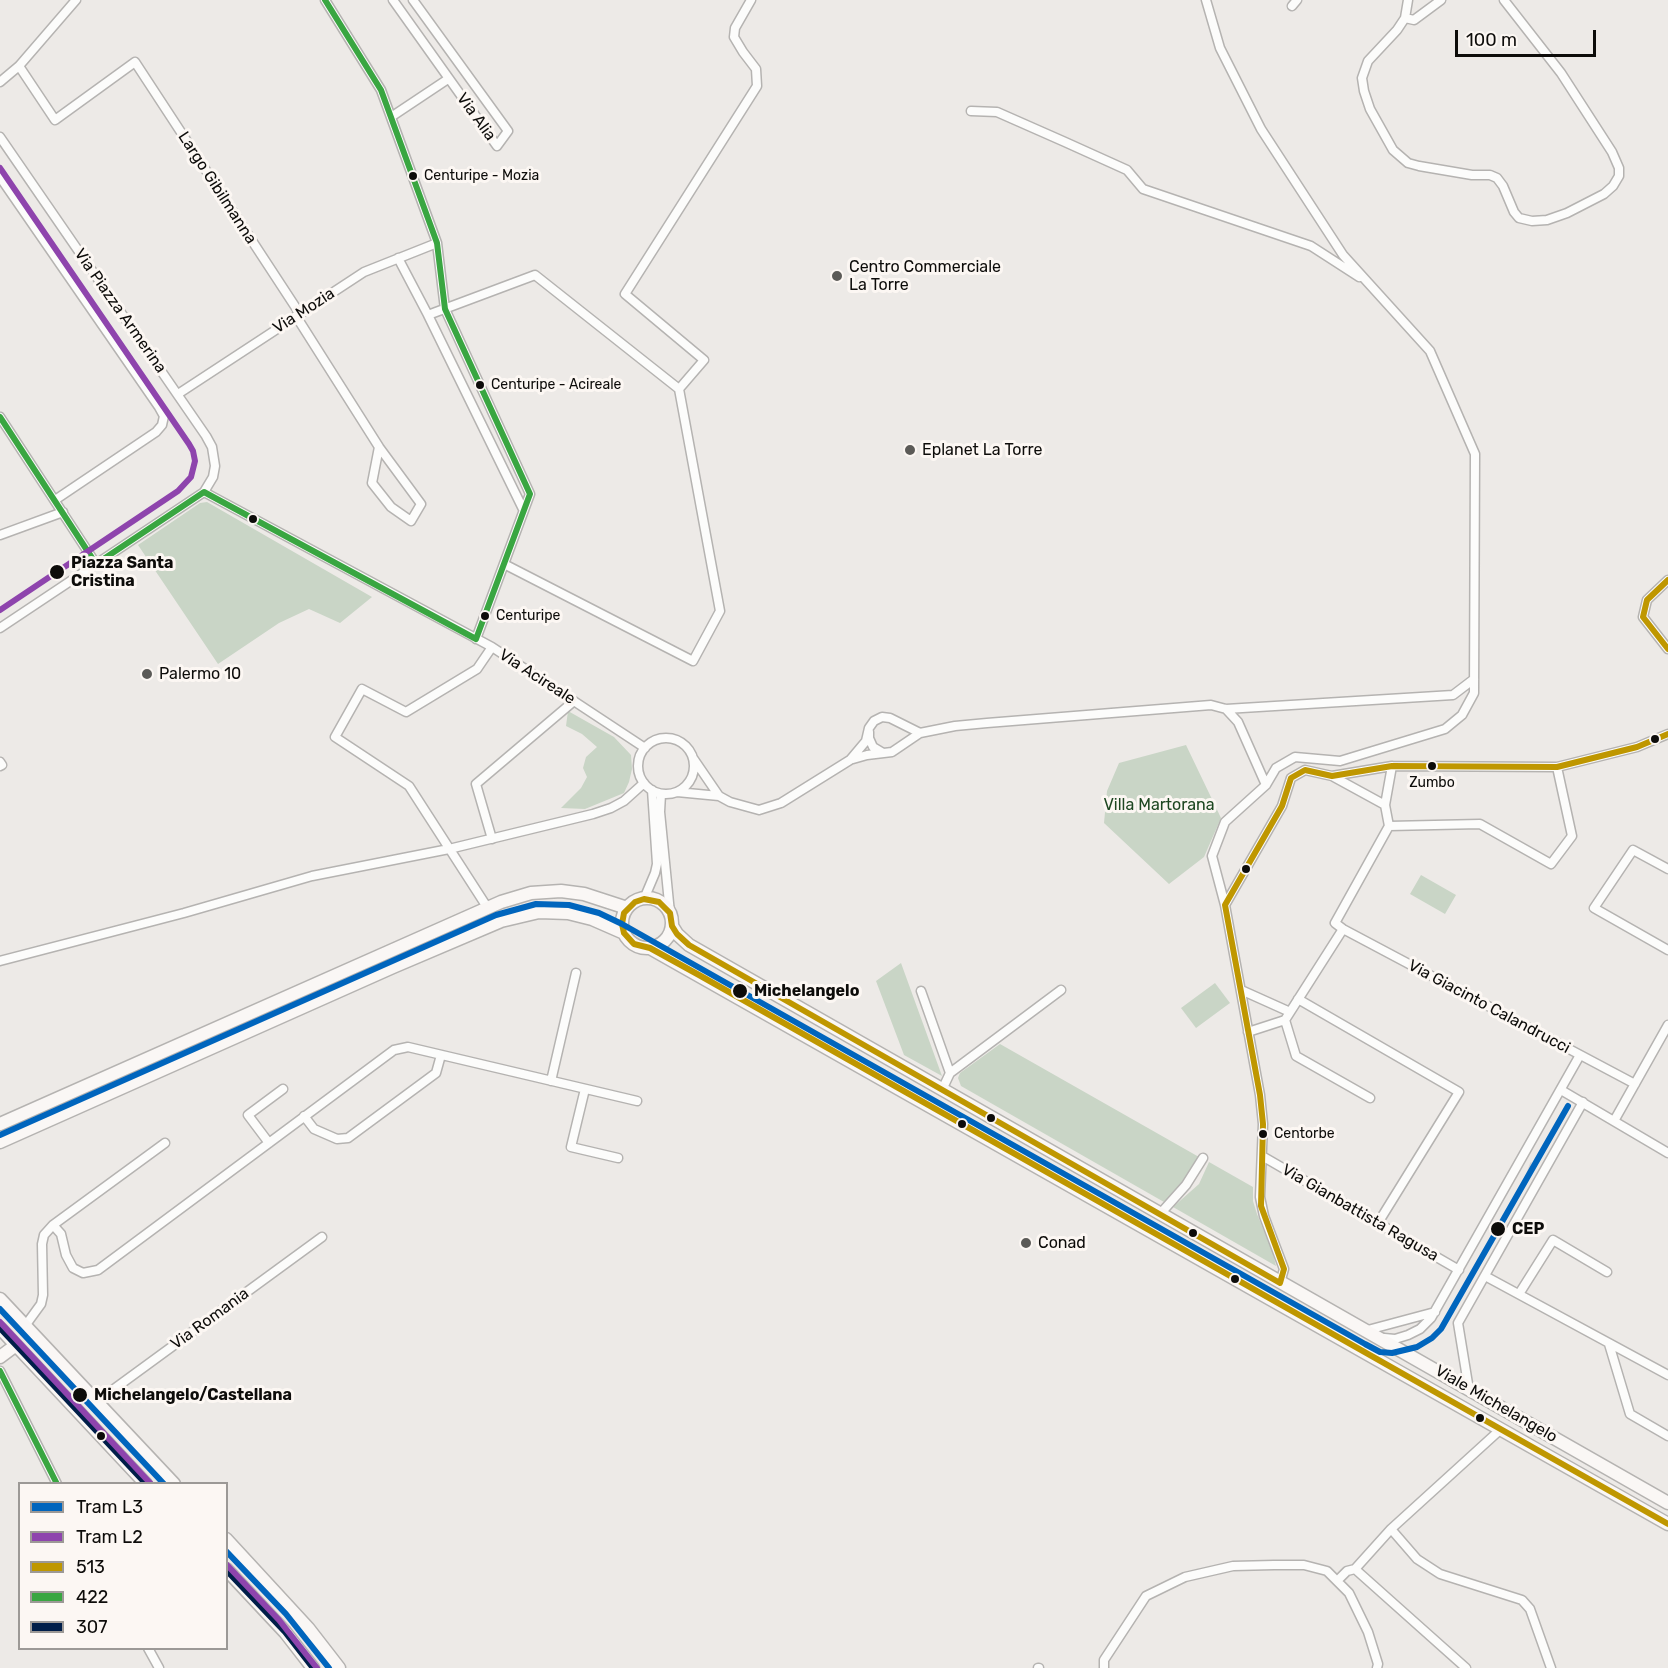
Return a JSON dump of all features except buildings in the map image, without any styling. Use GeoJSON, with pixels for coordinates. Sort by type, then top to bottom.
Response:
{"type":"FeatureCollection","features":[{"type":"Feature","properties":{"kind":"street"},"geometry":{"type":"LineString","coordinates":[[0,82],[19,66],[75,0]]}},
{"type":"Feature","properties":{"kind":"street"},"geometry":{"type":"LineString","coordinates":[[325,0],[381,90],[437,243],[445,309],[530,494],[476,639]]}},
{"type":"Feature","properties":{"kind":"street","name":"Via Alia"},"geometry":{"type":"LineString","coordinates":[[393,0],[497,146],[508,131],[413,0]]}},
{"type":"Feature","properties":{"kind":"street"},"geometry":{"type":"LineString","coordinates":[[679,389],[704,360],[625,294],[757,86],[756,69],[734,37],[735,28],[751,0]]}},
{"type":"Feature","properties":{"kind":"street"},"geometry":{"type":"LineString","coordinates":[[1206,0],[1220,48],[1262,129],[1343,255],[1430,351],[1476,454],[1474,693],[1462,715],[1444,729],[1340,762],[1295,758],[1276,768],[1266,785],[1225,822],[1212,856],[1225,905],[1260,1095],[1263,1124],[1261,1206],[1284,1269],[1280,1283]]}},
{"type":"Feature","properties":{"kind":"street"},"geometry":{"type":"LineString","coordinates":[[1407,0],[1404,18],[1398,30],[1368,61],[1362,78],[1370,109],[1393,150],[1408,163],[1419,166],[1472,175],[1490,175],[1497,178],[1519,218],[1532,221],[1547,220],[1567,213],[1604,194],[1619,176],[1619,168],[1612,152],[1572,89],[1504,0]]}},
{"type":"Feature","properties":{"kind":"street"},"geometry":{"type":"LineString","coordinates":[[1404,18],[1414,20],[1441,0]]}},
{"type":"Feature","properties":{"kind":"street","name":"Largo Gibilmanna"},"geometry":{"type":"LineString","coordinates":[[19,66],[55,120],[135,62],[298,315],[379,447],[421,504],[411,521],[392,507],[372,483],[379,447]]}},
{"type":"Feature","properties":{"kind":"street"},"geometry":{"type":"LineString","coordinates":[[391,117],[448,79]]}},
{"type":"Feature","properties":{"kind":"street"},"geometry":{"type":"LineString","coordinates":[[971,111],[997,112],[1127,170],[1143,189],[1311,246],[1369,284]]}},
{"type":"Feature","properties":{"kind":"street","name":"Via Piazza Armerina"},"geometry":{"type":"LineString","coordinates":[[0,137],[178,394],[212,447],[215,466],[213,477],[204,492]]}},
{"type":"Feature","properties":{"kind":"street","name":"Via Piazza Armerina"},"geometry":{"type":"LineString","coordinates":[[0,177],[164,416],[162,425],[148,438],[55,500]]}},
{"type":"Feature","properties":{"kind":"street","name":"Via Mozia"},"geometry":{"type":"LineString","coordinates":[[178,394],[364,272],[437,243]]}},
{"type":"Feature","properties":{"kind":"street"},"geometry":{"type":"LineString","coordinates":[[398,258],[524,509]]}},
{"type":"Feature","properties":{"kind":"street"},"geometry":{"type":"LineString","coordinates":[[428,315],[534,275],[679,389],[720,611],[693,661],[504,564]]}},
{"type":"Feature","properties":{"kind":"street"},"geometry":{"type":"LineString","coordinates":[[0,417],[96,564]]}},
{"type":"Feature","properties":{"kind":"street"},"geometry":{"type":"LineString","coordinates":[[0,628],[204,492]]}},
{"type":"Feature","properties":{"kind":"street","name":"Via Acireale"},"geometry":{"type":"LineString","coordinates":[[204,492],[492,647],[645,748]]}},
{"type":"Feature","properties":{"kind":"street"},"geometry":{"type":"LineString","coordinates":[[0,535],[63,512]]}},
{"type":"Feature","properties":{"kind":"street"},"geometry":{"type":"LineString","coordinates":[[1668,580],[1647,600],[1643,617],[1668,649]]}},
{"type":"Feature","properties":{"kind":"street"},"geometry":{"type":"LineString","coordinates":[[487,908],[409,786],[335,737],[362,689],[406,711],[477,669],[492,647]]}},
{"type":"Feature","properties":{"kind":"street"},"geometry":{"type":"LineString","coordinates":[[719,795],[656,792],[644,783],[638,765],[640,756],[645,748],[659,739],[667,738],[683,744],[719,795],[730,802],[759,810],[781,803],[850,760],[867,754],[892,752],[920,733],[955,726],[1211,705],[1226,709],[1453,696],[1474,680]]}},
{"type":"Feature","properties":{"kind":"street"},"geometry":{"type":"LineString","coordinates":[[492,838],[476,784],[574,701]]}},
{"type":"Feature","properties":{"kind":"street"},"geometry":{"type":"LineString","coordinates":[[1226,709],[1238,722],[1266,785]]}},
{"type":"Feature","properties":{"kind":"street"},"geometry":{"type":"LineString","coordinates":[[850,760],[866,741],[874,721],[882,717],[890,717],[920,733]]}},
{"type":"Feature","properties":{"kind":"street"},"geometry":{"type":"LineString","coordinates":[[897,722],[903,730],[903,739],[899,747]]}},
{"type":"Feature","properties":{"kind":"street"},"geometry":{"type":"LineString","coordinates":[[869,729],[869,738],[873,747],[883,753]]}},
{"type":"Feature","properties":{"kind":"street"},"geometry":{"type":"LineString","coordinates":[[1332,776],[1392,766],[1557,766],[1637,747],[1668,734]]}},
{"type":"Feature","properties":{"kind":"street"},"geometry":{"type":"LineString","coordinates":[[676,792],[683,788],[693,774],[693,758]]}},
{"type":"Feature","properties":{"kind":"street"},"geometry":{"type":"LineString","coordinates":[[1248,1032],[1288,1016],[1343,929],[1335,923],[1389,826],[1384,805],[1392,766]]}},
{"type":"Feature","properties":{"kind":"street"},"geometry":{"type":"LineString","coordinates":[[1389,826],[1480,824],[1551,864],[1572,836],[1557,766]]}},
{"type":"Feature","properties":{"kind":"street"},"geometry":{"type":"LineString","coordinates":[[1225,905],[1282,806],[1291,778],[1305,770],[1332,776],[1384,805]]}},
{"type":"Feature","properties":{"kind":"street"},"geometry":{"type":"LineString","coordinates":[[0,961],[184,913],[312,876],[449,849],[611,808],[624,801],[644,783]]}},
{"type":"Feature","properties":{"kind":"street"},"geometry":{"type":"LineString","coordinates":[[644,899],[657,864],[656,792]]}},
{"type":"Feature","properties":{"kind":"street"},"geometry":{"type":"LineString","coordinates":[[0,1142],[501,921],[539,912],[561,912],[592,919],[624,933],[634,944],[651,948],[664,942],[672,926],[656,792]]}},
{"type":"Feature","properties":{"kind":"street"},"geometry":{"type":"LineString","coordinates":[[1668,869],[1633,850],[1594,908],[1668,950]]}},
{"type":"Feature","properties":{"kind":"street"},"geometry":{"type":"LineString","coordinates":[[0,1124],[487,908],[531,893],[561,891],[584,894],[627,908]]}},
{"type":"Feature","properties":{"kind":"street"},"geometry":{"type":"LineString","coordinates":[[624,933],[623,919],[627,908],[635,902],[644,899],[659,902],[669,913]]}},
{"type":"Feature","properties":{"kind":"street","name":"Viale Michelangelo"},"geometry":{"type":"LineString","coordinates":[[672,926],[689,945],[1668,1503]]}},
{"type":"Feature","properties":{"kind":"street","name":"Via Giacinto Calandrucci"},"geometry":{"type":"LineString","coordinates":[[1343,929],[1635,1084]]}},
{"type":"Feature","properties":{"kind":"street","name":"Viale Michelangelo"},"geometry":{"type":"LineString","coordinates":[[651,948],[1668,1524]]}},
{"type":"Feature","properties":{"kind":"street"},"geometry":{"type":"LineString","coordinates":[[551,1081],[576,974]]}},
{"type":"Feature","properties":{"kind":"street"},"geometry":{"type":"LineString","coordinates":[[942,1090],[950,1073],[1061,990]]}},
{"type":"Feature","properties":{"kind":"street"},"geometry":{"type":"LineString","coordinates":[[1241,990],[1288,1016],[1296,1056],[1370,1098]]}},
{"type":"Feature","properties":{"kind":"street"},"geometry":{"type":"LineString","coordinates":[[921,991],[950,1073]]}},
{"type":"Feature","properties":{"kind":"street"},"geometry":{"type":"LineString","coordinates":[[1298,999],[1458,1092],[1378,1223]]}},
{"type":"Feature","properties":{"kind":"street"},"geometry":{"type":"LineString","coordinates":[[1614,1121],[1668,1025]]}},
{"type":"Feature","properties":{"kind":"street"},"geometry":{"type":"LineString","coordinates":[[53,1225],[61,1234],[66,1255],[74,1268],[83,1273],[91,1273],[108,1263],[394,1050],[408,1047],[637,1101]]}},
{"type":"Feature","properties":{"kind":"street"},"geometry":{"type":"LineString","coordinates":[[304,1116],[314,1129],[337,1139],[348,1138],[436,1073],[441,1055]]}},
{"type":"Feature","properties":{"kind":"street"},"geometry":{"type":"LineString","coordinates":[[1370,1334],[1386,1339],[1403,1338],[1420,1329],[1435,1312],[1580,1055]]}},
{"type":"Feature","properties":{"kind":"street"},"geometry":{"type":"LineString","coordinates":[[269,1143],[248,1115],[283,1089]]}},
{"type":"Feature","properties":{"kind":"street"},"geometry":{"type":"LineString","coordinates":[[585,1089],[571,1147],[618,1158]]}},
{"type":"Feature","properties":{"kind":"street"},"geometry":{"type":"LineString","coordinates":[[1561,1090],[1668,1153]]}},
{"type":"Feature","properties":{"kind":"street"},"geometry":{"type":"LineString","coordinates":[[1469,1390],[1458,1323],[1583,1102]]}},
{"type":"Feature","properties":{"kind":"street"},"geometry":{"type":"LineString","coordinates":[[25,1326],[41,1304],[44,1235],[53,1225],[165,1143]]}},
{"type":"Feature","properties":{"kind":"street","name":"Via Gianbattista Ragusa"},"geometry":{"type":"LineString","coordinates":[[1262,1155],[1459,1270]]}},
{"type":"Feature","properties":{"kind":"street"},"geometry":{"type":"LineString","coordinates":[[1160,1214],[1186,1185],[1203,1158]]}},
{"type":"Feature","properties":{"kind":"street","name":"Via Romania"},"geometry":{"type":"LineString","coordinates":[[98,1403],[322,1237]]}},
{"type":"Feature","properties":{"kind":"street"},"geometry":{"type":"LineString","coordinates":[[1519,1294],[1553,1240],[1607,1272]]}},
{"type":"Feature","properties":{"kind":"street"},"geometry":{"type":"LineString","coordinates":[[1485,1276],[1668,1376]]}},
{"type":"Feature","properties":{"kind":"street"},"geometry":{"type":"LineString","coordinates":[[0,1299],[98,1403],[166,1481]]}},
{"type":"Feature","properties":{"kind":"street"},"geometry":{"type":"LineString","coordinates":[[1370,1334],[1435,1312]]}},
{"type":"Feature","properties":{"kind":"street"},"geometry":{"type":"LineString","coordinates":[[0,1328],[144,1482]]}},
{"type":"Feature","properties":{"kind":"street"},"geometry":{"type":"LineString","coordinates":[[1610,1344],[1630,1414],[1668,1436]]}},
{"type":"Feature","properties":{"kind":"street"},"geometry":{"type":"LineString","coordinates":[[0,1357],[16,1345]]}},
{"type":"Feature","properties":{"kind":"street"},"geometry":{"type":"LineString","coordinates":[[0,1371],[56,1482]]}},
{"type":"Feature","properties":{"kind":"street"},"geometry":{"type":"LineString","coordinates":[[1337,1581],[1347,1571],[1354,1569],[1391,1529],[1501,1429]]}},
{"type":"Feature","properties":{"kind":"street"},"geometry":{"type":"LineString","coordinates":[[1552,1458],[1562,1443]]}},
{"type":"Feature","properties":{"kind":"street"},"geometry":{"type":"LineString","coordinates":[[1391,1529],[1418,1558],[1440,1574],[1522,1600],[1530,1609],[1551,1668]]}},
{"type":"Feature","properties":{"kind":"street"},"geometry":{"type":"LineString","coordinates":[[228,1541],[308,1628],[339,1668]]}},
{"type":"Feature","properties":{"kind":"street"},"geometry":{"type":"LineString","coordinates":[[1104,1668],[1104,1660],[1146,1596],[1185,1577],[1233,1566],[1304,1565],[1327,1571],[1349,1593],[1368,1632],[1378,1664],[1377,1668]]}},
{"type":"Feature","properties":{"kind":"street"},"geometry":{"type":"LineString","coordinates":[[1354,1569],[1466,1668]]}},
{"type":"Feature","properties":{"kind":"street"},"geometry":{"type":"LineString","coordinates":[[228,1571],[285,1632],[313,1668]]}},
{"type":"Feature","properties":{"kind":"street"},"geometry":{"type":"LineString","coordinates":[[149,1650],[159,1668]]}},
{"type":"Feature","properties":{"kind":"green space"},"geometry":{"type":"Polygon","coordinates":[[[207,502],[372,597],[340,623],[309,609],[279,623],[218,664],[138,545],[200,503],[207,502]]]}},
{"type":"Feature","properties":{"kind":"green space"},"geometry":{"type":"Polygon","coordinates":[[[568,711],[614,737],[631,755],[632,769],[624,793],[585,809],[561,808],[581,788],[587,777],[583,768],[586,757],[597,747],[582,734],[566,726],[568,711]]]}},
{"type":"Feature","properties":{"kind":"green space","name":"Villa Martorana"},"geometry":{"type":"Polygon","coordinates":[[[1186,745],[1221,818],[1204,857],[1169,884],[1104,823],[1107,791],[1119,763],[1186,745]]]}},
{"type":"Feature","properties":{"kind":"green space"},"geometry":{"type":"Polygon","coordinates":[[[1421,875],[1456,895],[1445,914],[1410,894],[1421,875]]]}},
{"type":"Feature","properties":{"kind":"green space"},"geometry":{"type":"Polygon","coordinates":[[[901,963],[942,1076],[904,1055],[876,981],[901,963]]]}},
{"type":"Feature","properties":{"kind":"green space"},"geometry":{"type":"Polygon","coordinates":[[[1215,983],[1230,1003],[1196,1028],[1181,1008],[1215,983]]]}},
{"type":"Feature","properties":{"kind":"green space"},"geometry":{"type":"Polygon","coordinates":[[[1000,1044],[1199,1157],[1185,1183],[1164,1202],[961,1086],[958,1078],[960,1073],[1000,1044]]]}},
{"type":"Feature","properties":{"kind":"green space"},"geometry":{"type":"Polygon","coordinates":[[[1209,1162],[1253,1187],[1253,1201],[1276,1266],[1173,1207],[1199,1184],[1209,1162]]]}},
{"type":"Feature","properties":{"kind":"tram line","name":"L2"},"geometry":{"type":"LineString","coordinates":[[0,168],[189,444],[195,461],[191,477],[178,491],[0,610]]}},
{"type":"Feature","properties":{"kind":"tram line","name":"L3"},"geometry":{"type":"LineString","coordinates":[[0,1135],[496,915],[536,904],[569,905],[599,913],[622,924],[1365,1344],[1380,1352],[1392,1353],[1417,1347],[1441,1329],[1568,1106]]}},
{"type":"Feature","properties":{"kind":"tram line"},"geometry":{"type":"LineString","coordinates":[[1521,1190],[1531,1163]]}},
{"type":"Feature","properties":{"kind":"tram line","name":"L3"},"geometry":{"type":"LineString","coordinates":[[0,1309],[162,1482]]}},
{"type":"Feature","properties":{"kind":"tram line","name":"L2"},"geometry":{"type":"LineString","coordinates":[[0,1322],[149,1482]]}},
{"type":"Feature","properties":{"kind":"tram line","name":"L3"},"geometry":{"type":"LineString","coordinates":[[228,1553],[286,1614],[329,1668]]}},
{"type":"Feature","properties":{"kind":"tram line","name":"L2"},"geometry":{"type":"LineString","coordinates":[[228,1566],[279,1620],[317,1668]]}},
{"type":"Feature","properties":{"kind":"transit line","name":"422"},"geometry":{"type":"LineString","coordinates":[[0,417],[96,564],[204,492],[476,639],[530,494],[445,309],[437,243],[381,90],[325,0]]}},
{"type":"Feature","properties":{"kind":"transit line","name":"513"},"geometry":{"type":"LineString","coordinates":[[1668,580],[1647,600],[1643,617],[1668,649]]}},
{"type":"Feature","properties":{"kind":"transit line","name":"513"},"geometry":{"type":"LineString","coordinates":[[1668,734],[1637,747],[1557,767],[1392,766],[1332,776],[1305,770],[1291,778],[1282,806],[1225,905],[1260,1095],[1263,1124],[1261,1206],[1284,1269],[1280,1283],[689,945],[677,934],[672,926],[670,913],[659,902],[644,899],[635,902],[624,913],[622,924],[624,933],[634,944],[650,948],[699,975],[1668,1524]]}},
{"type":"Feature","properties":{"kind":"transit line","name":"307"},"geometry":{"type":"LineString","coordinates":[[0,1328],[144,1482]]}},
{"type":"Feature","properties":{"kind":"transit line","name":"422"},"geometry":{"type":"LineString","coordinates":[[0,1371],[56,1482]]}},
{"type":"Feature","properties":{"kind":"transit line","name":"307"},"geometry":{"type":"LineString","coordinates":[[228,1572],[285,1632],[313,1668]]}},
{"type":"Feature","properties":{"kind":"place","name":"Centuripe - Mozia"},"geometry":{"type":"Point","coordinates":[413,176]}},
{"type":"Feature","properties":{"kind":"place","name":"Centro Commerciale La Torre"},"geometry":{"type":"Point","coordinates":[837,276]}},
{"type":"Feature","properties":{"kind":"place","name":"Centuripe - Acireale"},"geometry":{"type":"Point","coordinates":[480,385]}},
{"type":"Feature","properties":{"kind":"place","name":"Eplanet La Torre"},"geometry":{"type":"Point","coordinates":[910,450]}},
{"type":"Feature","properties":{"kind":"place","name":"Piazza Santa Cristina"},"geometry":{"type":"Point","coordinates":[57,572]}},
{"type":"Feature","properties":{"kind":"place","name":"Centuripe"},"geometry":{"type":"Point","coordinates":[485,616]}},
{"type":"Feature","properties":{"kind":"place","name":"Palermo 10"},"geometry":{"type":"Point","coordinates":[147,674]}},
{"type":"Feature","properties":{"kind":"place","name":"Zumbo"},"geometry":{"type":"Point","coordinates":[1432,766]}},
{"type":"Feature","properties":{"kind":"place","name":"Michelangelo"},"geometry":{"type":"Point","coordinates":[740,991]}},
{"type":"Feature","properties":{"kind":"place","name":"Centorbe"},"geometry":{"type":"Point","coordinates":[1263,1134]}},
{"type":"Feature","properties":{"kind":"place","name":"CEP"},"geometry":{"type":"Point","coordinates":[1498,1229]}},
{"type":"Feature","properties":{"kind":"place","name":"Conad"},"geometry":{"type":"Point","coordinates":[1026,1243]}},
{"type":"Feature","properties":{"kind":"place","name":"Michelangelo/Castellana"},"geometry":{"type":"Point","coordinates":[80,1395]}}]}
